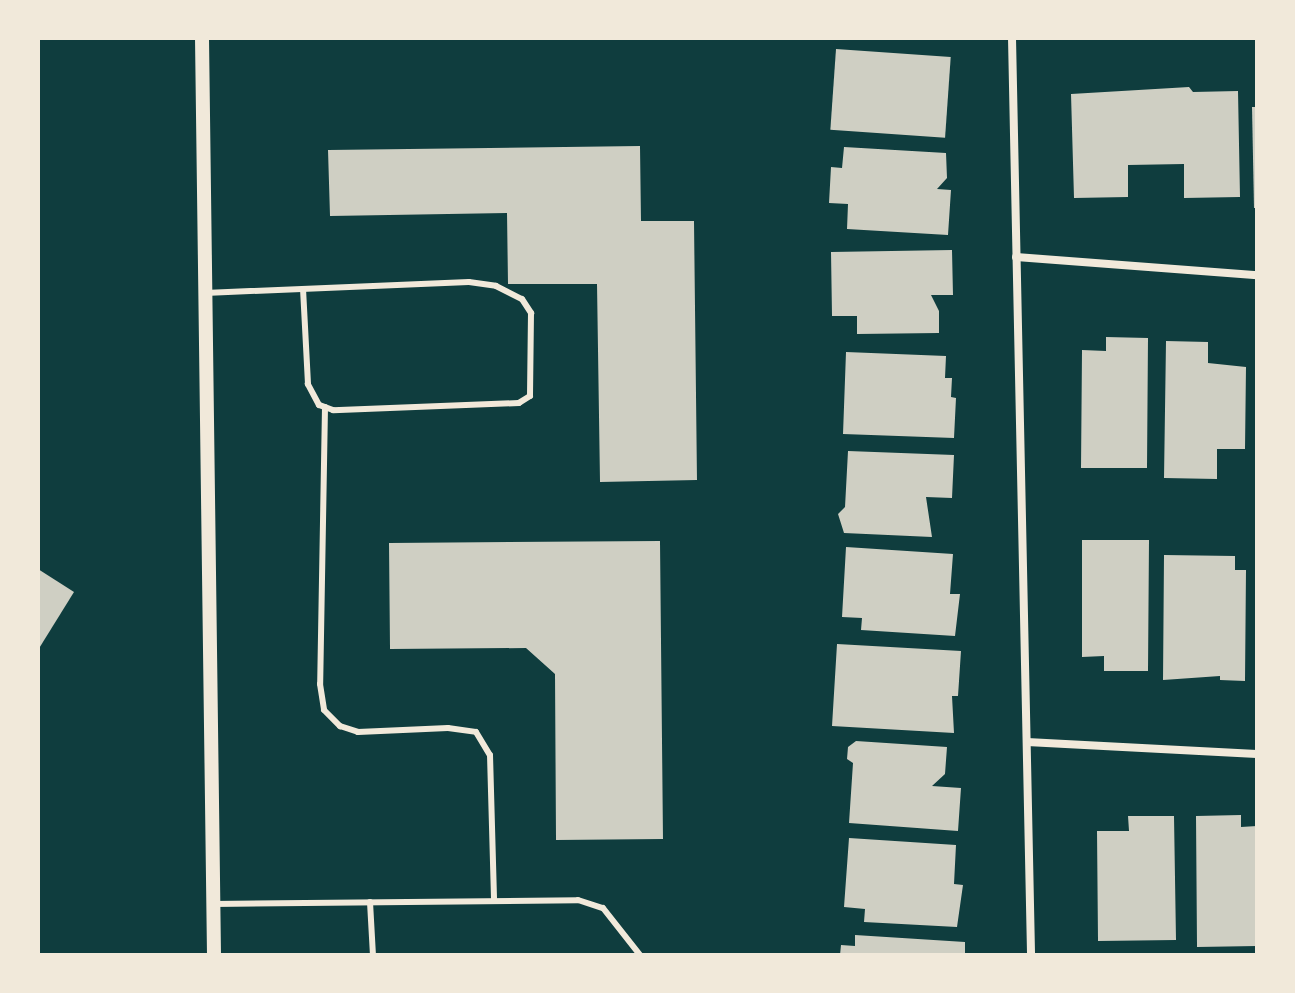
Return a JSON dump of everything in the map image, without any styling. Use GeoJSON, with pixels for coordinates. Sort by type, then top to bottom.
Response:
{"type":"FeatureCollection","features":[{"type":"Feature","properties":{"kind":"street"},"geometry":{"type":"LineString","coordinates":[[202,38],[214,955]]}},
{"type":"Feature","properties":{"kind":"street"},"geometry":{"type":"LineString","coordinates":[[1012,38],[1031,955]]}},
{"type":"Feature","properties":{"kind":"street"},"geometry":{"type":"LineString","coordinates":[[1016,257],[1257,275]]}},
{"type":"Feature","properties":{"kind":"street"},"geometry":{"type":"LineString","coordinates":[[1027,742],[1257,754]]}},
{"type":"Feature","properties":{"kind":"lane"},"geometry":{"type":"LineString","coordinates":[[205,293],[469,282],[496,286],[522,299],[531,313],[534,382],[530,396],[519,403],[325,407]]}},
{"type":"Feature","properties":{"kind":"lane"},"geometry":{"type":"LineString","coordinates":[[303,289],[308,384],[325,407],[320,684],[324,710],[340,726],[358,732],[448,728],[476,732],[490,755],[494,901]]}},
{"type":"Feature","properties":{"kind":"lane"},"geometry":{"type":"LineString","coordinates":[[213,904],[578,900],[603,908],[640,955]]}},
{"type":"Feature","properties":{"kind":"lane"},"geometry":{"type":"LineString","coordinates":[[370,902],[373,955]]}},
{"type":"Feature","properties":{"kind":"building"},"geometry":{"type":"Polygon","coordinates":[[[836,49],[951,57],[945,138],[830,130],[836,49]]]}},
{"type":"Feature","properties":{"kind":"building"},"geometry":{"type":"Polygon","coordinates":[[[1189,87],[1193,92],[1238,91],[1240,197],[1184,198],[1184,164],[1128,165],[1128,197],[1074,198],[1071,94],[1189,87]]]}},
{"type":"Feature","properties":{"kind":"building"},"geometry":{"type":"Polygon","coordinates":[[[1252,107],[1257,107],[1257,208],[1254,208],[1252,107]]]}},
{"type":"Feature","properties":{"kind":"building"},"geometry":{"type":"Polygon","coordinates":[[[640,146],[641,221],[694,221],[697,480],[600,482],[597,284],[508,284],[507,213],[330,216],[328,150],[640,146]]]}},
{"type":"Feature","properties":{"kind":"building"},"geometry":{"type":"Polygon","coordinates":[[[844,147],[946,153],[947,178],[937,189],[951,190],[948,235],[847,229],[848,204],[829,203],[831,167],[842,168],[844,147]]]}},
{"type":"Feature","properties":{"kind":"building"},"geometry":{"type":"Polygon","coordinates":[[[952,250],[953,295],[931,295],[939,311],[939,333],[857,334],[857,316],[832,316],[831,252],[952,250]]]}},
{"type":"Feature","properties":{"kind":"building"},"geometry":{"type":"Polygon","coordinates":[[[1106,337],[1148,338],[1147,468],[1081,468],[1082,350],[1106,351],[1106,337]]]}},
{"type":"Feature","properties":{"kind":"building"},"geometry":{"type":"Polygon","coordinates":[[[1166,341],[1208,342],[1208,363],[1246,367],[1245,449],[1217,449],[1217,479],[1164,478],[1166,341]]]}},
{"type":"Feature","properties":{"kind":"building"},"geometry":{"type":"Polygon","coordinates":[[[846,352],[946,356],[945,378],[952,378],[951,397],[956,398],[954,438],[843,434],[846,352]]]}},
{"type":"Feature","properties":{"kind":"building"},"geometry":{"type":"Polygon","coordinates":[[[848,451],[954,455],[952,498],[926,497],[932,537],[844,533],[838,514],[845,507],[848,451]]]}},
{"type":"Feature","properties":{"kind":"building"},"geometry":{"type":"Polygon","coordinates":[[[1082,540],[1149,540],[1148,671],[1104,671],[1104,656],[1082,657],[1082,540]]]}},
{"type":"Feature","properties":{"kind":"building"},"geometry":{"type":"Polygon","coordinates":[[[660,541],[663,839],[556,840],[555,674],[526,648],[390,649],[389,543],[660,541]]]}},
{"type":"Feature","properties":{"kind":"building"},"geometry":{"type":"Polygon","coordinates":[[[846,547],[953,554],[950,594],[960,594],[955,636],[861,630],[862,618],[842,617],[846,547]]]}},
{"type":"Feature","properties":{"kind":"building"},"geometry":{"type":"Polygon","coordinates":[[[1164,555],[1235,556],[1235,570],[1246,570],[1245,681],[1220,680],[1220,676],[1163,680],[1164,555]]]}},
{"type":"Feature","properties":{"kind":"building"},"geometry":{"type":"Polygon","coordinates":[[[38,569],[74,592],[38,650],[38,569]]]}},
{"type":"Feature","properties":{"kind":"building"},"geometry":{"type":"Polygon","coordinates":[[[837,644],[961,651],[958,696],[952,696],[954,733],[832,726],[837,644]]]}},
{"type":"Feature","properties":{"kind":"building"},"geometry":{"type":"Polygon","coordinates":[[[856,741],[947,747],[945,774],[932,786],[961,788],[958,831],[849,823],[853,763],[847,759],[848,747],[856,741]]]}},
{"type":"Feature","properties":{"kind":"building"},"geometry":{"type":"Polygon","coordinates":[[[1241,815],[1241,827],[1257,826],[1257,946],[1197,947],[1196,816],[1241,815]]]}},
{"type":"Feature","properties":{"kind":"building"},"geometry":{"type":"Polygon","coordinates":[[[1128,816],[1174,816],[1176,940],[1098,941],[1097,831],[1129,831],[1128,816]]]}},
{"type":"Feature","properties":{"kind":"building"},"geometry":{"type":"Polygon","coordinates":[[[849,838],[956,845],[954,884],[963,885],[957,927],[864,922],[865,909],[844,907],[849,838]]]}},
{"type":"Feature","properties":{"kind":"building"},"geometry":{"type":"Polygon","coordinates":[[[855,935],[965,942],[965,955],[840,955],[841,945],[855,946],[855,935]]]}}]}
